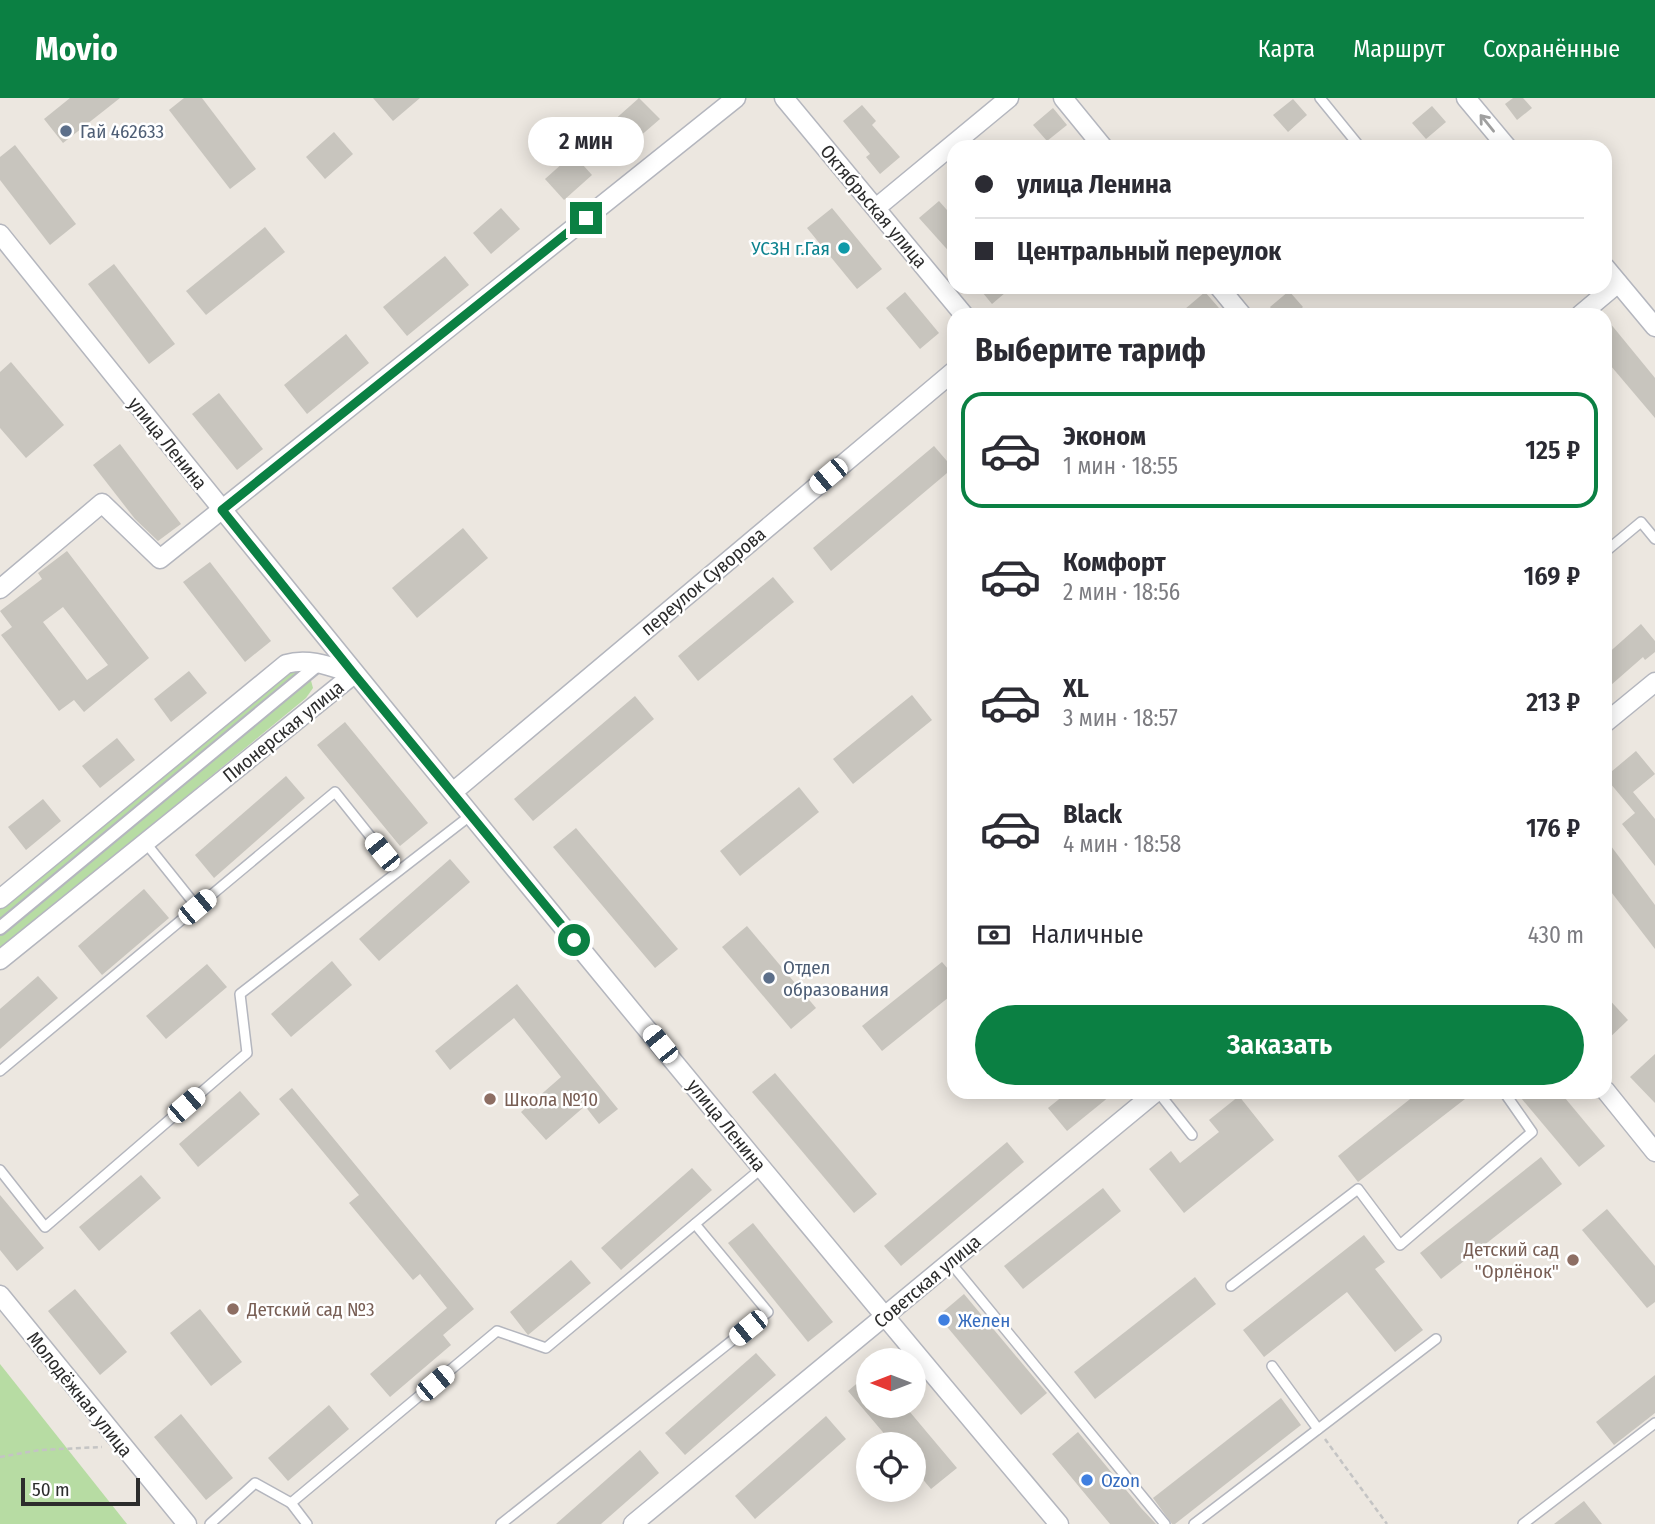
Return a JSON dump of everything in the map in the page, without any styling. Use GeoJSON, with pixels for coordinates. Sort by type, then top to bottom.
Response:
{"type":"FeatureCollection","features":[{"type":"Feature","properties":{"kind":"street"},"geometry":{"type":"LineString","coordinates":[[0,589],[102,503],[160,559],[736,98]]}},
{"type":"Feature","properties":{"kind":"street","name":"Октябрьская улица"},"geometry":{"type":"LineString","coordinates":[[784,98],[958,308]]}},
{"type":"Feature","properties":{"kind":"street"},"geometry":{"type":"LineString","coordinates":[[958,140],[1009,98]]}},
{"type":"Feature","properties":{"kind":"street"},"geometry":{"type":"LineString","coordinates":[[1063,98],[1097,140]]}},
{"type":"Feature","properties":{"kind":"street"},"geometry":{"type":"LineString","coordinates":[[1466,98],[1501,140]]}},
{"type":"Feature","properties":{"kind":"street"},"geometry":{"type":"LineString","coordinates":[[876,208],[947,149]]}},
{"type":"Feature","properties":{"kind":"street","name":"улица Ленина"},"geometry":{"type":"LineString","coordinates":[[0,234],[354,674],[884,1317],[1059,1524]]}},
{"type":"Feature","properties":{"kind":"street"},"geometry":{"type":"LineString","coordinates":[[1612,276],[1655,327]]}},
{"type":"Feature","properties":{"kind":"street"},"geometry":{"type":"LineString","coordinates":[[1612,288],[1618,283]]}},
{"type":"Feature","properties":{"kind":"street"},"geometry":{"type":"LineString","coordinates":[[1225,294],[1236,308]]}},
{"type":"Feature","properties":{"kind":"street"},"geometry":{"type":"LineString","coordinates":[[1588,308],[1605,294]]}},
{"type":"Feature","properties":{"kind":"street","name":"переулок Суворова"},"geometry":{"type":"LineString","coordinates":[[453,792],[947,377]]}},
{"type":"Feature","properties":{"kind":"street","name":"Пионерская улица"},"geometry":{"type":"LineString","coordinates":[[0,899],[286,664],[295,661],[320,663],[354,674]]}},
{"type":"Feature","properties":{"kind":"street"},"geometry":{"type":"LineString","coordinates":[[0,928],[320,663]]}},
{"type":"Feature","properties":{"kind":"street","name":"Пионерская улица"},"geometry":{"type":"LineString","coordinates":[[0,960],[354,674]]}},
{"type":"Feature","properties":{"kind":"street"},"geometry":{"type":"LineString","coordinates":[[1612,717],[1655,682]]}},
{"type":"Feature","properties":{"kind":"street","name":"Советская улица"},"geometry":{"type":"LineString","coordinates":[[633,1524],[1148,1099]]}},
{"type":"Feature","properties":{"kind":"street"},"geometry":{"type":"LineString","coordinates":[[1612,1099],[1655,1152]]}},
{"type":"Feature","properties":{"kind":"street","name":"Молодёжная улица"},"geometry":{"type":"LineString","coordinates":[[0,1296],[187,1524]]}},
{"type":"Feature","properties":{"kind":"lane"},"geometry":{"type":"LineString","coordinates":[[1320,98],[1354,140]]}},
{"type":"Feature","properties":{"kind":"lane"},"geometry":{"type":"LineString","coordinates":[[1612,546],[1641,522],[1655,539]]}},
{"type":"Feature","properties":{"kind":"lane"},"geometry":{"type":"LineString","coordinates":[[0,1071],[335,792],[398,872]]}},
{"type":"Feature","properties":{"kind":"lane"},"geometry":{"type":"LineString","coordinates":[[0,1170],[45,1227],[247,1053],[240,994],[471,815]]}},
{"type":"Feature","properties":{"kind":"lane"},"geometry":{"type":"LineString","coordinates":[[145,842],[197,907]]}},
{"type":"Feature","properties":{"kind":"lane"},"geometry":{"type":"LineString","coordinates":[[1163,1099],[1192,1135]]}},
{"type":"Feature","properties":{"kind":"lane"},"geometry":{"type":"LineString","coordinates":[[1231,1286],[1357,1189],[1400,1245],[1532,1132],[1509,1099]]}},
{"type":"Feature","properties":{"kind":"lane"},"geometry":{"type":"LineString","coordinates":[[291,1503],[496,1331],[545,1348],[762,1168]]}},
{"type":"Feature","properties":{"kind":"lane"},"geometry":{"type":"LineString","coordinates":[[501,1524],[768,1312],[695,1224]]}},
{"type":"Feature","properties":{"kind":"lane"},"geometry":{"type":"LineString","coordinates":[[950,1262],[1165,1524]]}},
{"type":"Feature","properties":{"kind":"lane"},"geometry":{"type":"LineString","coordinates":[[1194,1524],[1436,1339]]}},
{"type":"Feature","properties":{"kind":"lane"},"geometry":{"type":"LineString","coordinates":[[1272,1366],[1318,1429]]}},
{"type":"Feature","properties":{"kind":"lane"},"geometry":{"type":"LineString","coordinates":[[1523,1524],[1655,1423]]}},
{"type":"Feature","properties":{"kind":"lane"},"geometry":{"type":"LineString","coordinates":[[210,1524],[255,1483],[291,1503],[307,1524]]}},
{"type":"Feature","properties":{"kind":"path"},"geometry":{"type":"LineString","coordinates":[[1318,1429],[1387,1524]]}},
{"type":"Feature","properties":{"kind":"path"},"geometry":{"type":"LineString","coordinates":[[0,1457],[40,1450],[122,1446]]}},
{"type":"Feature","properties":{"kind":"green space"},"geometry":{"type":"Polygon","coordinates":[[[296,667],[309,673],[313,688],[306,698],[0,950],[0,906],[296,667]]]}},
{"type":"Feature","properties":{"kind":"green space"},"geometry":{"type":"Polygon","coordinates":[[[0,1364],[127,1524],[0,1524],[0,1364]]]}},
{"type":"Feature","properties":{"kind":"building","name":"Гай 462633"},"geometry":{"type":"Polygon","coordinates":[[[70,98],[120,98],[63,143],[44,119],[70,98]]]}},
{"type":"Feature","properties":{"kind":"building"},"geometry":{"type":"Polygon","coordinates":[[[184,98],[202,98],[256,169],[230,189],[169,110],[184,98]]]}},
{"type":"Feature","properties":{"kind":"building"},"geometry":{"type":"Polygon","coordinates":[[[373,98],[420,98],[393,121],[373,98]]]}},
{"type":"Feature","properties":{"kind":"building"},"geometry":{"type":"Polygon","coordinates":[[[639,98],[660,119],[631,144],[612,122],[639,98]]]}},
{"type":"Feature","properties":{"kind":"building"},"geometry":{"type":"Polygon","coordinates":[[[1513,98],[1523,98],[1532,108],[1517,120],[1505,104],[1513,98]]]}},
{"type":"Feature","properties":{"kind":"building"},"geometry":{"type":"Polygon","coordinates":[[[1293,99],[1307,115],[1288,132],[1273,115],[1293,99]]]}},
{"type":"Feature","properties":{"kind":"building"},"geometry":{"type":"Polygon","coordinates":[[[862,105],[876,121],[872,125],[900,157],[880,174],[866,157],[870,154],[843,121],[862,105]]]}},
{"type":"Feature","properties":{"kind":"building"},"geometry":{"type":"Polygon","coordinates":[[[1432,106],[1446,122],[1426,139],[1412,123],[1432,106]]]}},
{"type":"Feature","properties":{"kind":"building"},"geometry":{"type":"Polygon","coordinates":[[[1053,108],[1067,125],[1046,140],[1033,125],[1053,108]]]}},
{"type":"Feature","properties":{"kind":"building"},"geometry":{"type":"Polygon","coordinates":[[[334,132],[353,154],[325,179],[306,157],[334,132]]]}},
{"type":"Feature","properties":{"kind":"building"},"geometry":{"type":"Polygon","coordinates":[[[15,145],[76,224],[50,245],[0,180],[0,157],[15,145]]]}},
{"type":"Feature","properties":{"kind":"building"},"geometry":{"type":"Polygon","coordinates":[[[573,154],[592,175],[564,200],[545,179],[573,154]]]}},
{"type":"Feature","properties":{"kind":"building"},"geometry":{"type":"Polygon","coordinates":[[[939,201],[947,210],[947,249],[919,218],[939,201]]]}},
{"type":"Feature","properties":{"kind":"building"},"geometry":{"type":"Polygon","coordinates":[[[501,208],[520,229],[491,254],[473,233],[501,208]]]}},
{"type":"Feature","properties":{"kind":"building","name":"УСЗН г.Гая"},"geometry":{"type":"Polygon","coordinates":[[[832,208],[882,269],[857,289],[807,228],[832,208]]]}},
{"type":"Feature","properties":{"kind":"building"},"geometry":{"type":"Polygon","coordinates":[[[265,227],[285,252],[206,315],[186,291],[265,227]]]}},
{"type":"Feature","properties":{"kind":"building"},"geometry":{"type":"Polygon","coordinates":[[[445,256],[469,285],[407,336],[383,307],[445,256]]]}},
{"type":"Feature","properties":{"kind":"building"},"geometry":{"type":"Polygon","coordinates":[[[114,264],[175,344],[149,364],[88,284],[114,264]]]}},
{"type":"Feature","properties":{"kind":"building"},"geometry":{"type":"Polygon","coordinates":[[[905,292],[939,333],[920,349],[886,308],[905,292]]]}},
{"type":"Feature","properties":{"kind":"building"},"geometry":{"type":"Polygon","coordinates":[[[984,294],[1004,294],[992,304],[984,294]]]}},
{"type":"Feature","properties":{"kind":"building"},"geometry":{"type":"Polygon","coordinates":[[[1203,294],[1207,294],[1219,308],[1186,308],[1203,294]]]}},
{"type":"Feature","properties":{"kind":"building"},"geometry":{"type":"Polygon","coordinates":[[[1285,294],[1292,294],[1303,307],[1271,308],[1285,294]]]}},
{"type":"Feature","properties":{"kind":"building"},"geometry":{"type":"Polygon","coordinates":[[[1612,326],[1655,378],[1655,418],[1612,367],[1612,326]]]}},
{"type":"Feature","properties":{"kind":"building"},"geometry":{"type":"Polygon","coordinates":[[[346,334],[369,363],[307,414],[284,385],[346,334]]]}},
{"type":"Feature","properties":{"kind":"building"},"geometry":{"type":"Polygon","coordinates":[[[11,362],[64,425],[26,458],[0,428],[0,372],[11,362]]]}},
{"type":"Feature","properties":{"kind":"building"},"geometry":{"type":"Polygon","coordinates":[[[219,393],[263,449],[237,470],[192,414],[219,393]]]}},
{"type":"Feature","properties":{"kind":"building"},"geometry":{"type":"Polygon","coordinates":[[[120,444],[181,524],[158,541],[135,519],[93,465],[120,444]]]}},
{"type":"Feature","properties":{"kind":"building"},"geometry":{"type":"Polygon","coordinates":[[[934,446],[947,461],[947,473],[831,571],[813,548],[934,446]]]}},
{"type":"Feature","properties":{"kind":"building"},"geometry":{"type":"Polygon","coordinates":[[[463,528],[488,558],[417,618],[392,588],[463,528]]]}},
{"type":"Feature","properties":{"kind":"building"},"geometry":{"type":"Polygon","coordinates":[[[67,551],[149,658],[84,712],[74,700],[59,711],[1,635],[12,627],[0,611],[42,579],[38,573],[67,551]],[[63,607],[43,622],[87,680],[108,665],[63,607]]]}},
{"type":"Feature","properties":{"kind":"building"},"geometry":{"type":"Polygon","coordinates":[[[210,562],[271,641],[245,662],[183,582],[210,562]]]}},
{"type":"Feature","properties":{"kind":"building"},"geometry":{"type":"Polygon","coordinates":[[[773,577],[794,602],[698,681],[678,656],[773,577]]]}},
{"type":"Feature","properties":{"kind":"building"},"geometry":{"type":"Polygon","coordinates":[[[1641,624],[1655,641],[1655,652],[1645,660],[1643,657],[1612,684],[1612,650],[1641,624]]]}},
{"type":"Feature","properties":{"kind":"building"},"geometry":{"type":"Polygon","coordinates":[[[189,671],[207,693],[171,722],[154,699],[189,671]]]}},
{"type":"Feature","properties":{"kind":"building"},"geometry":{"type":"Polygon","coordinates":[[[912,695],[932,720],[853,784],[833,759],[912,695]]]}},
{"type":"Feature","properties":{"kind":"building"},"geometry":{"type":"Polygon","coordinates":[[[635,696],[654,719],[533,821],[514,799],[635,696]]]}},
{"type":"Feature","properties":{"kind":"building"},"geometry":{"type":"Polygon","coordinates":[[[345,722],[428,823],[400,846],[317,745],[345,722]]]}},
{"type":"Feature","properties":{"kind":"building"},"geometry":{"type":"Polygon","coordinates":[[[117,738],[135,760],[100,788],[82,766],[117,738]]]}},
{"type":"Feature","properties":{"kind":"building"},"geometry":{"type":"Polygon","coordinates":[[[1636,751],[1655,774],[1633,792],[1655,819],[1655,866],[1622,824],[1635,813],[1612,785],[1612,771],[1636,751]]]}},
{"type":"Feature","properties":{"kind":"building"},"geometry":{"type":"Polygon","coordinates":[[[286,776],[305,798],[214,878],[195,855],[286,776]]]}},
{"type":"Feature","properties":{"kind":"building"},"geometry":{"type":"Polygon","coordinates":[[[799,787],[819,812],[740,876],[720,851],[799,787]]]}},
{"type":"Feature","properties":{"kind":"building"},"geometry":{"type":"Polygon","coordinates":[[[43,799],[61,821],[26,850],[8,827],[43,799]]]}},
{"type":"Feature","properties":{"kind":"building"},"geometry":{"type":"Polygon","coordinates":[[[576,828],[678,949],[655,968],[553,847],[576,828]]]}},
{"type":"Feature","properties":{"kind":"building"},"geometry":{"type":"Polygon","coordinates":[[[1612,847],[1655,905],[1655,949],[1612,893],[1612,847]]]}},
{"type":"Feature","properties":{"kind":"building"},"geometry":{"type":"Polygon","coordinates":[[[450,859],[470,882],[379,961],[359,939],[450,859]]]}},
{"type":"Feature","properties":{"kind":"building"},"geometry":{"type":"Polygon","coordinates":[[[144,889],[169,918],[102,975],[78,946],[144,889]]]}},
{"type":"Feature","properties":{"kind":"building","name":"Отдел образования"},"geometry":{"type":"Polygon","coordinates":[[[747,926],[816,1008],[791,1029],[722,947],[747,926]]]}},
{"type":"Feature","properties":{"kind":"building"},"geometry":{"type":"Polygon","coordinates":[[[332,961],[352,985],[291,1037],[271,1014],[332,961]]]}},
{"type":"Feature","properties":{"kind":"building"},"geometry":{"type":"Polygon","coordinates":[[[942,962],[947,968],[947,999],[882,1051],[862,1026],[942,962]]]}},
{"type":"Feature","properties":{"kind":"building"},"geometry":{"type":"Polygon","coordinates":[[[207,964],[227,987],[166,1039],[146,1016],[207,964]]]}},
{"type":"Feature","properties":{"kind":"building"},"geometry":{"type":"Polygon","coordinates":[[[38,976],[58,998],[0,1049],[0,1009],[38,976]]]}},
{"type":"Feature","properties":{"kind":"building"},"geometry":{"type":"Polygon","coordinates":[[[517,984],[618,1109],[599,1124],[585,1106],[546,1140],[521,1112],[561,1077],[514,1018],[450,1070],[435,1051],[517,984]]]}},
{"type":"Feature","properties":{"kind":"building"},"geometry":{"type":"Polygon","coordinates":[[[1612,1003],[1628,1020],[1612,1035],[1612,1003]]]}},
{"type":"Feature","properties":{"kind":"building"},"geometry":{"type":"Polygon","coordinates":[[[1655,1054],[1655,1103],[1630,1077],[1655,1054]]]}},
{"type":"Feature","properties":{"kind":"building"},"geometry":{"type":"Polygon","coordinates":[[[775,1073],[877,1194],[854,1213],[752,1092],[775,1073]]]}},
{"type":"Feature","properties":{"kind":"building"},"geometry":{"type":"Polygon","coordinates":[[[292,1088],[474,1309],[443,1335],[451,1345],[390,1397],[370,1374],[447,1308],[420,1274],[413,1280],[349,1203],[359,1195],[279,1099],[292,1088]]]}},
{"type":"Feature","properties":{"kind":"building"},"geometry":{"type":"Polygon","coordinates":[[[240,1091],[260,1114],[198,1167],[179,1144],[240,1091]]]}},
{"type":"Feature","properties":{"kind":"building"},"geometry":{"type":"Polygon","coordinates":[[[1059,1099],[1106,1099],[1067,1131],[1048,1108],[1059,1099]]]}},
{"type":"Feature","properties":{"kind":"building"},"geometry":{"type":"Polygon","coordinates":[[[1235,1099],[1241,1099],[1274,1140],[1184,1213],[1149,1169],[1171,1151],[1180,1163],[1219,1132],[1209,1120],[1235,1099]]]}},
{"type":"Feature","properties":{"kind":"building"},"geometry":{"type":"Polygon","coordinates":[[[1410,1099],[1465,1099],[1358,1182],[1338,1156],[1410,1099]]]}},
{"type":"Feature","properties":{"kind":"building"},"geometry":{"type":"Polygon","coordinates":[[[1522,1099],[1566,1099],[1605,1146],[1579,1167],[1522,1099]]]}},
{"type":"Feature","properties":{"kind":"building"},"geometry":{"type":"Polygon","coordinates":[[[1007,1142],[1024,1162],[901,1266],[884,1246],[1007,1142]]]}},
{"type":"Feature","properties":{"kind":"building"},"geometry":{"type":"Polygon","coordinates":[[[1541,1157],[1562,1184],[1441,1279],[1420,1253],[1541,1157]]]}},
{"type":"Feature","properties":{"kind":"building"},"geometry":{"type":"Polygon","coordinates":[[[692,1168],[712,1190],[621,1270],[601,1248],[692,1168]]]}},
{"type":"Feature","properties":{"kind":"building"},"geometry":{"type":"Polygon","coordinates":[[[141,1175],[161,1198],[99,1251],[79,1227],[141,1175]]]}},
{"type":"Feature","properties":{"kind":"building"},"geometry":{"type":"Polygon","coordinates":[[[1103,1188],[1121,1211],[1023,1289],[1004,1266],[1103,1188]]]}},
{"type":"Feature","properties":{"kind":"building"},"geometry":{"type":"Polygon","coordinates":[[[0,1195],[44,1248],[17,1271],[0,1250],[0,1195]]]}},
{"type":"Feature","properties":{"kind":"building"},"geometry":{"type":"Polygon","coordinates":[[[1607,1209],[1655,1266],[1655,1302],[1647,1308],[1582,1230],[1607,1209]]]}},
{"type":"Feature","properties":{"kind":"building"},"geometry":{"type":"Polygon","coordinates":[[[753,1223],[833,1322],[808,1342],[728,1243],[753,1223]]]}},
{"type":"Feature","properties":{"kind":"building"},"geometry":{"type":"Polygon","coordinates":[[[1364,1235],[1385,1262],[1375,1269],[1423,1330],[1395,1352],[1347,1292],[1264,1357],[1243,1330],[1364,1235]]]}},
{"type":"Feature","properties":{"kind":"building"},"geometry":{"type":"Polygon","coordinates":[[[571,1260],[591,1283],[528,1335],[510,1312],[571,1260]]]}},
{"type":"Feature","properties":{"kind":"building"},"geometry":{"type":"Polygon","coordinates":[[[1195,1277],[1216,1304],[1095,1399],[1074,1372],[1195,1277]]]}},
{"type":"Feature","properties":{"kind":"building"},"geometry":{"type":"Polygon","coordinates":[[[75,1289],[127,1352],[100,1375],[48,1311],[75,1289]]]}},
{"type":"Feature","properties":{"kind":"building"},"geometry":{"type":"Polygon","coordinates":[[[964,1294],[1047,1393],[1021,1415],[938,1316],[964,1294]]]}},
{"type":"Feature","properties":{"kind":"building"},"geometry":{"type":"Polygon","coordinates":[[[200,1309],[242,1362],[211,1386],[170,1333],[200,1309]]]}},
{"type":"Feature","properties":{"kind":"building"},"geometry":{"type":"Polygon","coordinates":[[[756,1353],[776,1375],[685,1455],[665,1433],[756,1353]]]}},
{"type":"Feature","properties":{"kind":"building"},"geometry":{"type":"Polygon","coordinates":[[[1655,1375],[1655,1413],[1614,1445],[1596,1422],[1655,1375]]]}},
{"type":"Feature","properties":{"kind":"building"},"geometry":{"type":"Polygon","coordinates":[[[856,1384],[856,1400],[848,1391],[856,1384]]]}},
{"type":"Feature","properties":{"kind":"building"},"geometry":{"type":"Polygon","coordinates":[[[1281,1398],[1301,1425],[1172,1524],[1153,1498],[1281,1398]]]}},
{"type":"Feature","properties":{"kind":"building"},"geometry":{"type":"Polygon","coordinates":[[[329,1405],[349,1429],[288,1481],[268,1458],[329,1405]]]}},
{"type":"Feature","properties":{"kind":"building"},"geometry":{"type":"Polygon","coordinates":[[[181,1414],[233,1478],[206,1500],[154,1437],[181,1414]]]}},
{"type":"Feature","properties":{"kind":"building"},"geometry":{"type":"Polygon","coordinates":[[[826,1416],[846,1439],[755,1519],[735,1496],[826,1416]]]}},
{"type":"Feature","properties":{"kind":"building"},"geometry":{"type":"Polygon","coordinates":[[[871,1418],[915,1418],[957,1468],[931,1489],[926,1483],[926,1432],[883,1432],[871,1418]]]}},
{"type":"Feature","properties":{"kind":"building"},"geometry":{"type":"Polygon","coordinates":[[[1078,1432],[1156,1524],[1110,1524],[1052,1454],[1078,1432]]]}},
{"type":"Feature","properties":{"kind":"building"},"geometry":{"type":"Polygon","coordinates":[[[640,1450],[659,1473],[601,1524],[556,1524],[640,1450]]]}},
{"type":"Feature","properties":{"kind":"building"},"geometry":{"type":"Polygon","coordinates":[[[1584,1501],[1602,1524],[1554,1524],[1584,1501]]]}},
{"type":"Feature","properties":{"kind":"place","name":"Гай 462633"},"geometry":{"type":"Point","coordinates":[66,131]}},
{"type":"Feature","properties":{"kind":"place","name":"УСЗН г.Гая"},"geometry":{"type":"Point","coordinates":[844,248]}},
{"type":"Feature","properties":{"kind":"place","name":"Отдел образования"},"geometry":{"type":"Point","coordinates":[769,978]}},
{"type":"Feature","properties":{"kind":"place","name":"Школа №10"},"geometry":{"type":"Point","coordinates":[490,1099]}},
{"type":"Feature","properties":{"kind":"place","name":"Детский сад \"Орлёнок\""},"geometry":{"type":"Point","coordinates":[1573,1260]}},
{"type":"Feature","properties":{"kind":"place","name":"Детский сад №3"},"geometry":{"type":"Point","coordinates":[233,1309]}},
{"type":"Feature","properties":{"kind":"place","name":"Желен"},"geometry":{"type":"Point","coordinates":[944,1320]}},
{"type":"Feature","properties":{"kind":"place","name":"Ozon"},"geometry":{"type":"Point","coordinates":[1087,1480]}},
{"type":"Feature","properties":{"kind":"route"},"geometry":{"type":"LineString","coordinates":[[574,940],[222,510],[586,218]]}}]}
